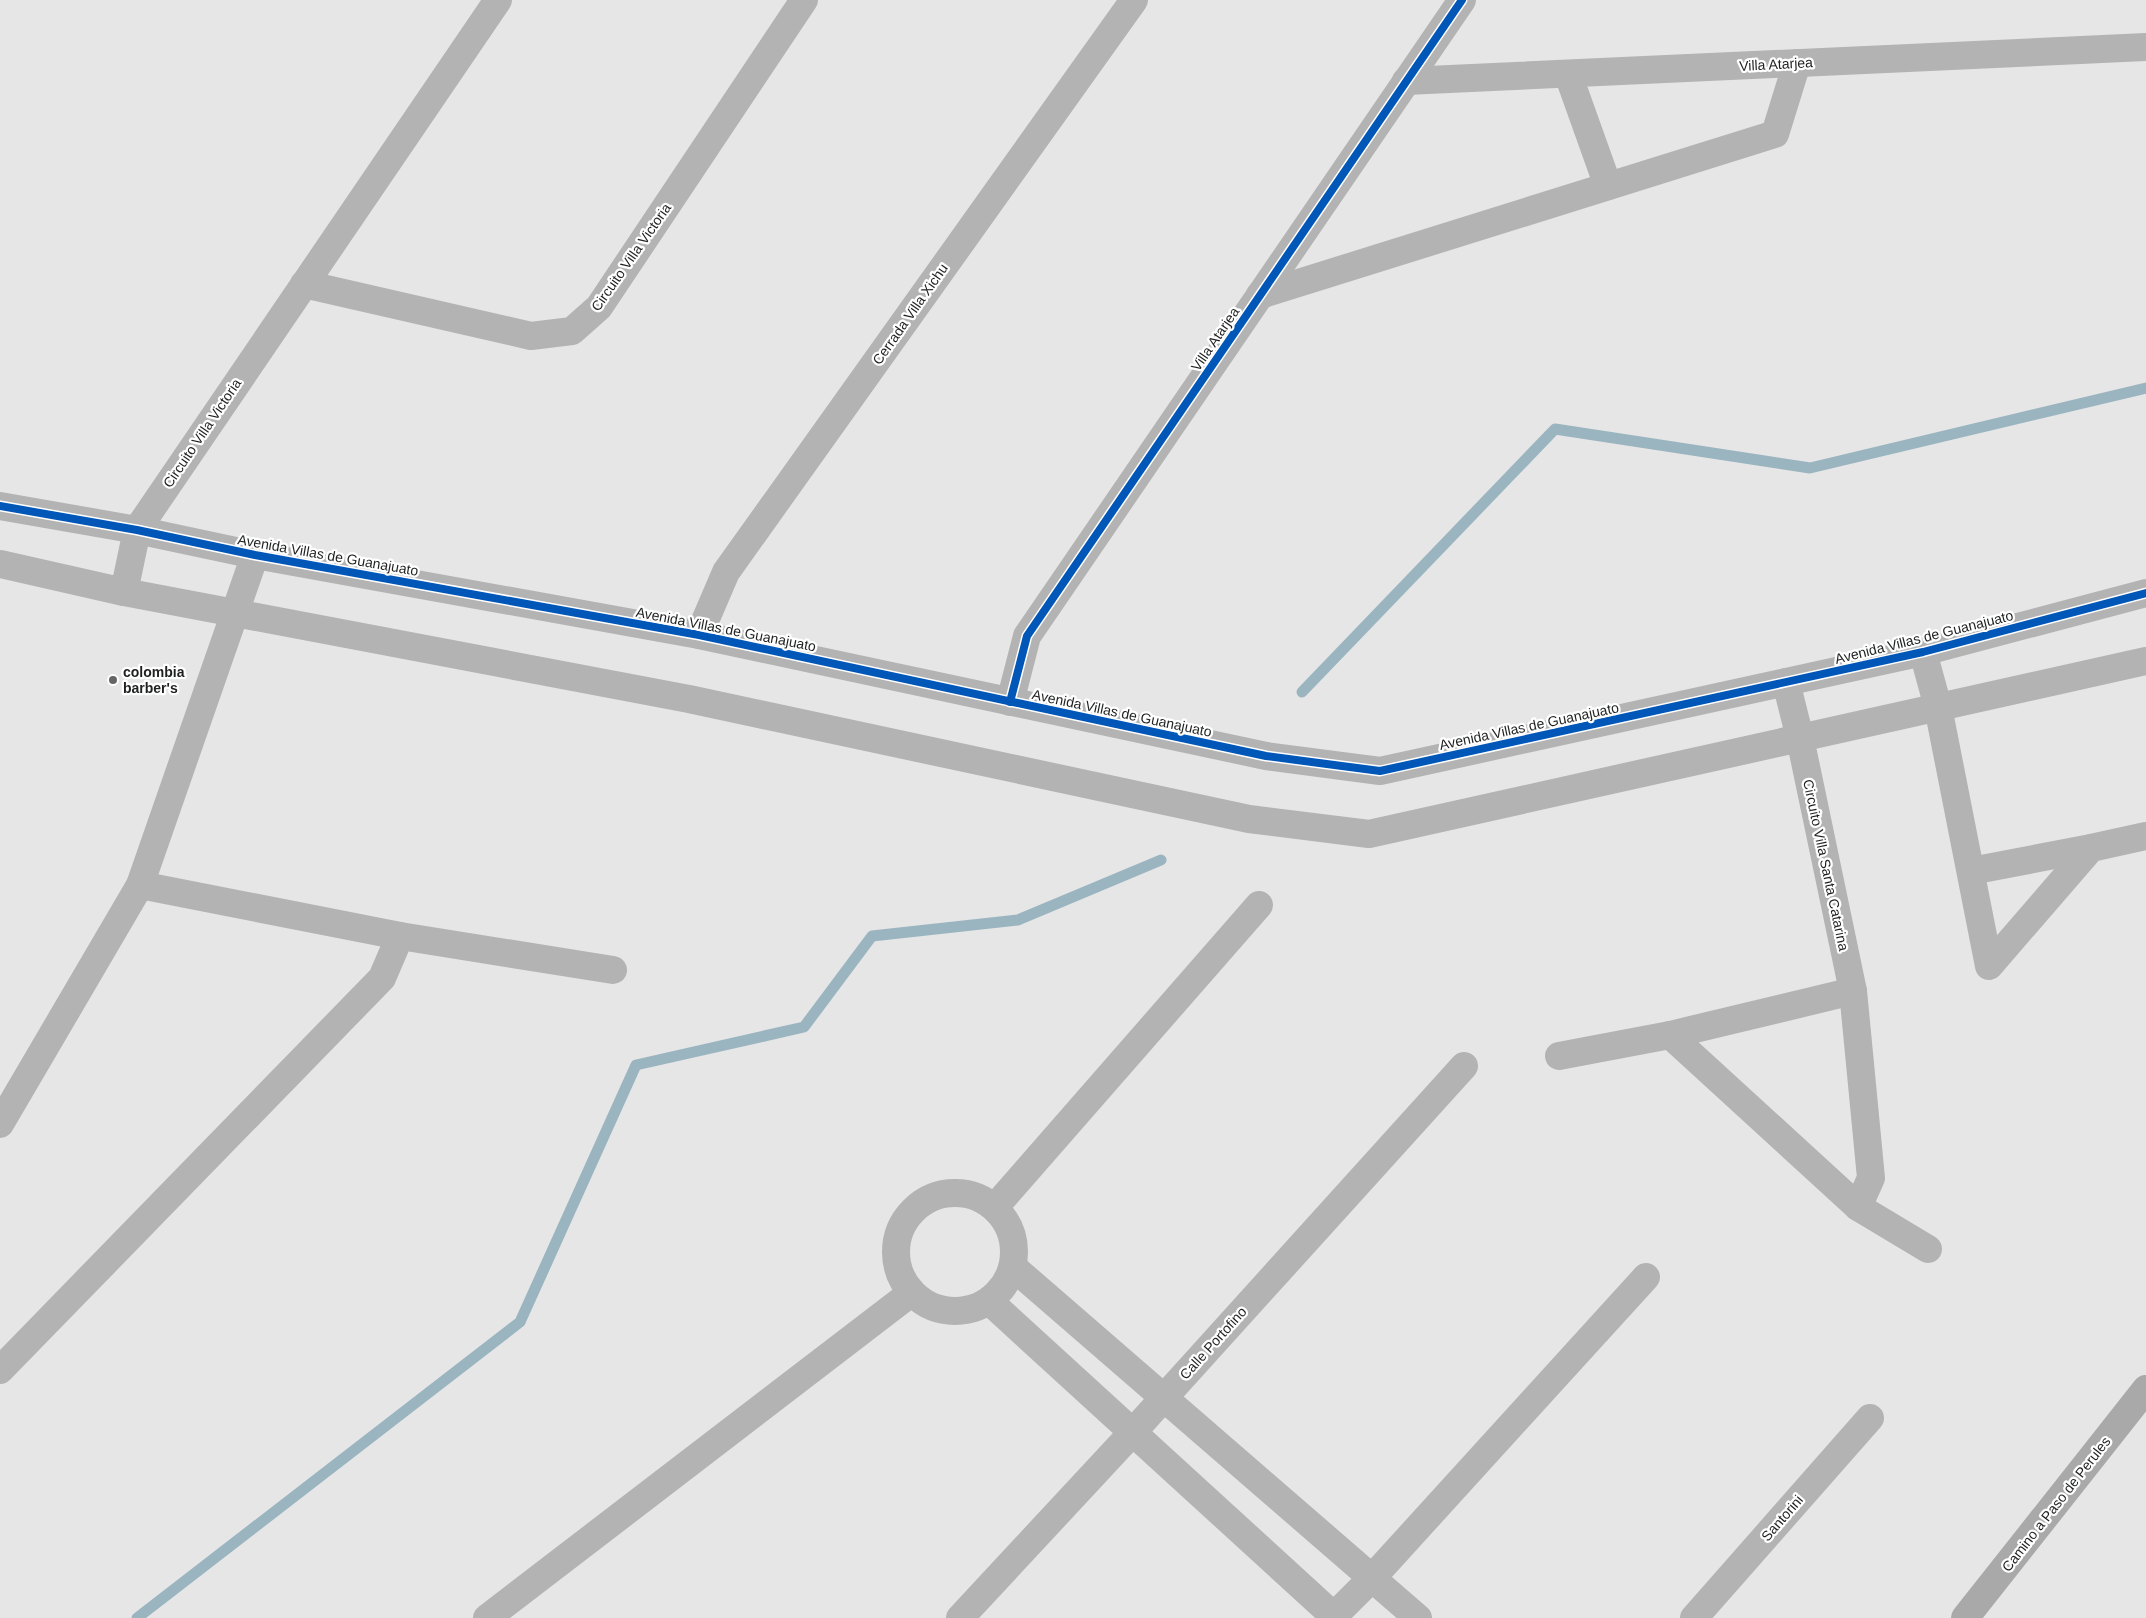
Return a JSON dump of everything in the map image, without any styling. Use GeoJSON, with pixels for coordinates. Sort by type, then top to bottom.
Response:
{"type":"FeatureCollection","features":[{"type":"Feature","properties":{"kind":"street","name":"Circuito Villa Victoria"},"geometry":{"type":"LineString","coordinates":[[124,592],[137,530],[498,0]]}},
{"type":"Feature","properties":{"kind":"street","name":"Circuito Villa Victoria"},"geometry":{"type":"LineString","coordinates":[[304,284],[531,336],[572,331],[599,307],[804,0]]}},
{"type":"Feature","properties":{"kind":"street","name":"Cerrada Villa Xichu"},"geometry":{"type":"LineString","coordinates":[[699,635],[726,572],[1134,0]]}},
{"type":"Feature","properties":{"kind":"street","name":"Villa Atarjea"},"geometry":{"type":"LineString","coordinates":[[1010,702],[1026,636],[1462,0]]}},
{"type":"Feature","properties":{"kind":"street","name":"Villa Atarjea"},"geometry":{"type":"LineString","coordinates":[[1406,81],[2146,47]]}},
{"type":"Feature","properties":{"kind":"street"},"geometry":{"type":"LineString","coordinates":[[1260,295],[1775,134],[1797,63]]}},
{"type":"Feature","properties":{"kind":"street"},"geometry":{"type":"LineString","coordinates":[[1568,74],[1608,186]]}},
{"type":"Feature","properties":{"kind":"street","name":"Avenida Villas de Guanajuato"},"geometry":{"type":"LineString","coordinates":[[0,506],[137,530],[255,555],[699,635],[1266,756],[1380,771],[1924,652],[2146,593]]}},
{"type":"Feature","properties":{"kind":"street"},"geometry":{"type":"LineString","coordinates":[[0,1124],[140,885],[255,555]]}},
{"type":"Feature","properties":{"kind":"street"},"geometry":{"type":"LineString","coordinates":[[0,564],[124,592],[688,699],[1249,819],[1369,834],[2146,662]]}},
{"type":"Feature","properties":{"kind":"street"},"geometry":{"type":"LineString","coordinates":[[1924,652],[1938,707],[1989,966],[2091,848]]}},
{"type":"Feature","properties":{"kind":"street","name":"Circuito Villa Santa Catarina"},"geometry":{"type":"LineString","coordinates":[[1786,682],[1800,738],[1853,991],[1872,1178],[1858,1207]]}},
{"type":"Feature","properties":{"kind":"street"},"geometry":{"type":"LineString","coordinates":[[1971,871],[2146,836]]}},
{"type":"Feature","properties":{"kind":"street"},"geometry":{"type":"LineString","coordinates":[[140,885],[400,936],[614,970]]}},
{"type":"Feature","properties":{"kind":"street"},"geometry":{"type":"LineString","coordinates":[[995,1207],[1259,905]]}},
{"type":"Feature","properties":{"kind":"street"},"geometry":{"type":"LineString","coordinates":[[0,1370],[382,978],[400,936]]}},
{"type":"Feature","properties":{"kind":"street"},"geometry":{"type":"LineString","coordinates":[[1560,1056],[1670,1035],[1853,991]]}},
{"type":"Feature","properties":{"kind":"street"},"geometry":{"type":"LineString","coordinates":[[1670,1035],[1858,1207],[1928,1249]]}},
{"type":"Feature","properties":{"kind":"street","name":"Calle Portofino"},"geometry":{"type":"LineString","coordinates":[[960,1618],[1132,1433],[1464,1066]]}},
{"type":"Feature","properties":{"kind":"street"},"geometry":{"type":"LineString","coordinates":[[946,1193],[972,1195],[995,1207],[1012,1234],[1013,1267],[1004,1286],[989,1301],[963,1311],[934,1308],[911,1293],[898,1270],[895,1245],[904,1221],[922,1202],[946,1193]]}},
{"type":"Feature","properties":{"kind":"street"},"geometry":{"type":"LineString","coordinates":[[1013,1267],[1418,1618]]}},
{"type":"Feature","properties":{"kind":"street"},"geometry":{"type":"LineString","coordinates":[[989,1301],[1334,1617],[1372,1578],[1646,1277]]}},
{"type":"Feature","properties":{"kind":"street"},"geometry":{"type":"LineString","coordinates":[[487,1618],[911,1293]]}},
{"type":"Feature","properties":{"kind":"street","name":"Camino a Paso de Perules"},"geometry":{"type":"LineString","coordinates":[[1965,1618],[2146,1389]]}},
{"type":"Feature","properties":{"kind":"street","name":"Santorini"},"geometry":{"type":"LineString","coordinates":[[1694,1618],[1870,1418]]}},
{"type":"Feature","properties":{"kind":"waterway"},"geometry":{"type":"LineString","coordinates":[[1302,692],[1555,429],[1810,468],[2146,388]]}},
{"type":"Feature","properties":{"kind":"waterway"},"geometry":{"type":"LineString","coordinates":[[137,1618],[520,1322],[636,1065],[804,1027],[872,936],[1018,920],[1161,860]]}},
{"type":"Feature","properties":{"kind":"cycle path"},"geometry":{"type":"LineString","coordinates":[[1010,702],[1027,636],[1462,0]]}},
{"type":"Feature","properties":{"kind":"cycle path"},"geometry":{"type":"LineString","coordinates":[[0,506],[137,530],[255,555],[699,635],[1266,756],[1380,771],[1923,652],[2146,593]]}},
{"type":"Feature","properties":{"kind":"place","name":"colombia barber's"},"geometry":{"type":"Point","coordinates":[113,680]}}]}
